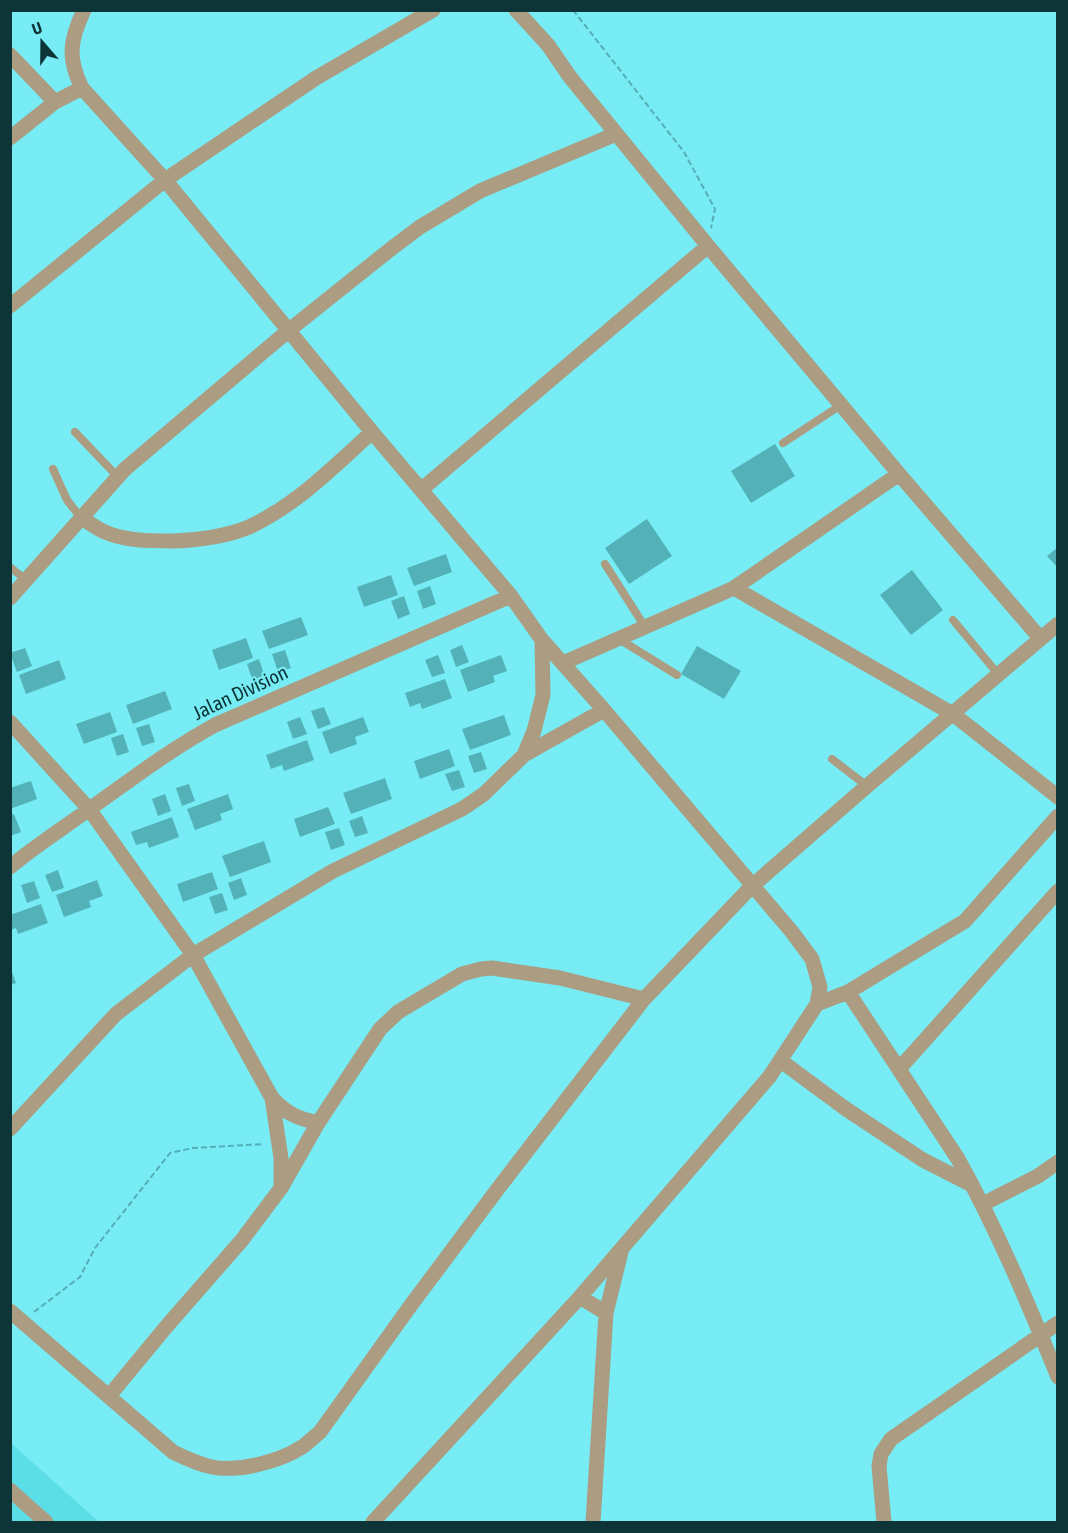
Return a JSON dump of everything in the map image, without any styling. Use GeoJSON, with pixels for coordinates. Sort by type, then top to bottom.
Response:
{"type":"FeatureCollection","features":[{"type":"Feature","properties":{"kind":"street"},"geometry":{"type":"LineString","coordinates":[[84,10],[74,32],[71,50],[75,74],[82,88],[165,180],[372,432],[511,596],[542,640],[792,932],[812,959],[820,987],[817,1004],[770,1076],[580,1297],[373,1522]]}},
{"type":"Feature","properties":{"kind":"street"},"geometry":{"type":"LineString","coordinates":[[10,306],[165,180],[316,78],[433,10]]}},
{"type":"Feature","properties":{"kind":"street"},"geometry":{"type":"LineString","coordinates":[[516,10],[548,45],[616,134],[708,246],[1040,638]]}},
{"type":"Feature","properties":{"kind":"street"},"geometry":{"type":"LineString","coordinates":[[10,56],[55,102]]}},
{"type":"Feature","properties":{"kind":"street"},"geometry":{"type":"LineString","coordinates":[[10,138],[55,102],[82,88]]}},
{"type":"Feature","properties":{"kind":"street"},"geometry":{"type":"LineString","coordinates":[[10,597],[118,477],[288,331],[392,248],[448,209],[480,191],[616,134]]}},
{"type":"Feature","properties":{"kind":"street"},"geometry":{"type":"LineString","coordinates":[[422,489],[708,246]]}},
{"type":"Feature","properties":{"kind":"street"},"geometry":{"type":"LineString","coordinates":[[81,518],[105,532],[129,538],[158,541],[218,536],[248,527],[284,506],[322,478],[372,432]]}},
{"type":"Feature","properties":{"kind":"street"},"geometry":{"type":"LineString","coordinates":[[563,663],[734,588],[899,474]]}},
{"type":"Feature","properties":{"kind":"street"},"geometry":{"type":"LineString","coordinates":[[734,588],[953,714],[1058,797]]}},
{"type":"Feature","properties":{"kind":"street","name":"Jalan Division"},"geometry":{"type":"LineString","coordinates":[[10,867],[174,748],[215,725],[511,596]]}},
{"type":"Feature","properties":{"kind":"street"},"geometry":{"type":"LineString","coordinates":[[10,1311],[172,1452],[212,1467],[233,1469],[301,1448],[320,1432],[493,1195],[644,999],[752,886],[1058,624]]}},
{"type":"Feature","properties":{"kind":"street"},"geometry":{"type":"LineString","coordinates":[[524,755],[537,723],[543,696],[542,640]]}},
{"type":"Feature","properties":{"kind":"street"},"geometry":{"type":"LineString","coordinates":[[10,1129],[116,1014],[193,956],[333,871],[468,805],[484,794],[524,755],[604,710]]}},
{"type":"Feature","properties":{"kind":"street"},"geometry":{"type":"LineString","coordinates":[[10,722],[89,809],[193,956],[272,1098],[284,1111],[297,1118],[318,1123]]}},
{"type":"Feature","properties":{"kind":"street"},"geometry":{"type":"LineString","coordinates":[[817,1004],[848,992],[965,921],[1058,816]]}},
{"type":"Feature","properties":{"kind":"street"},"geometry":{"type":"LineString","coordinates":[[900,1069],[1058,891]]}},
{"type":"Feature","properties":{"kind":"street"},"geometry":{"type":"LineString","coordinates":[[109,1396],[242,1240],[281,1188],[318,1123],[387,1020],[471,971],[492,968],[560,978],[644,999]]}},
{"type":"Feature","properties":{"kind":"street"},"geometry":{"type":"LineString","coordinates":[[848,992],[900,1069],[983,1204],[1058,1377]]}},
{"type":"Feature","properties":{"kind":"street"},"geometry":{"type":"LineString","coordinates":[[781,1061],[846,1109],[923,1160],[972,1185]]}},
{"type":"Feature","properties":{"kind":"street"},"geometry":{"type":"LineString","coordinates":[[272,1098],[281,1188]]}},
{"type":"Feature","properties":{"kind":"street"},"geometry":{"type":"LineString","coordinates":[[983,1204],[1038,1176],[1058,1162]]}},
{"type":"Feature","properties":{"kind":"street"},"geometry":{"type":"LineString","coordinates":[[593,1522],[606,1313],[622,1249]]}},
{"type":"Feature","properties":{"kind":"street"},"geometry":{"type":"LineString","coordinates":[[580,1297],[606,1313]]}},
{"type":"Feature","properties":{"kind":"street"},"geometry":{"type":"LineString","coordinates":[[884,1522],[879,1466],[881,1454],[891,1439],[1058,1323]]}},
{"type":"Feature","properties":{"kind":"street"},"geometry":{"type":"LineString","coordinates":[[10,1490],[46,1522]]}},
{"type":"Feature","properties":{"kind":"lane"},"geometry":{"type":"LineString","coordinates":[[783,443],[841,405]]}},
{"type":"Feature","properties":{"kind":"lane"},"geometry":{"type":"LineString","coordinates":[[75,432],[118,477]]}},
{"type":"Feature","properties":{"kind":"lane"},"geometry":{"type":"LineString","coordinates":[[53,469],[66,500],[81,518]]}},
{"type":"Feature","properties":{"kind":"lane"},"geometry":{"type":"LineString","coordinates":[[605,564],[645,627]]}},
{"type":"Feature","properties":{"kind":"lane"},"geometry":{"type":"LineString","coordinates":[[10,567],[26,580]]}},
{"type":"Feature","properties":{"kind":"lane"},"geometry":{"type":"LineString","coordinates":[[953,620],[998,674]]}},
{"type":"Feature","properties":{"kind":"lane"},"geometry":{"type":"LineString","coordinates":[[619,639],[677,675]]}},
{"type":"Feature","properties":{"kind":"lane"},"geometry":{"type":"LineString","coordinates":[[832,759],[867,786]]}},
{"type":"Feature","properties":{"kind":"path"},"geometry":{"type":"LineString","coordinates":[[573,10],[684,152],[716,209],[708,246]]}},
{"type":"Feature","properties":{"kind":"path"},"geometry":{"type":"LineString","coordinates":[[23,1322],[80,1277],[95,1248],[170,1153],[192,1148],[278,1143]]}},
{"type":"Feature","properties":{"kind":"shaded area"},"geometry":{"type":"Polygon","coordinates":[[[11,1443],[99,1522],[11,1522],[11,1443]]]}},
{"type":"Feature","properties":{"kind":"building"},"geometry":{"type":"Polygon","coordinates":[[[775,444],[795,476],[751,503],[731,471],[775,444]]]}},
{"type":"Feature","properties":{"kind":"building"},"geometry":{"type":"Polygon","coordinates":[[[647,519],[672,556],[629,584],[605,548],[647,519]]]}},
{"type":"Feature","properties":{"kind":"building"},"geometry":{"type":"Polygon","coordinates":[[[1058,547],[1058,568],[1047,556],[1058,547]]]}},
{"type":"Feature","properties":{"kind":"building"},"geometry":{"type":"Polygon","coordinates":[[[446,554],[452,572],[414,586],[407,568],[446,554]]]}},
{"type":"Feature","properties":{"kind":"building"},"geometry":{"type":"Polygon","coordinates":[[[912,570],[943,610],[911,635],[880,595],[912,570]]]}},
{"type":"Feature","properties":{"kind":"building"},"geometry":{"type":"Polygon","coordinates":[[[391,575],[398,595],[364,607],[357,587],[391,575]]]}},
{"type":"Feature","properties":{"kind":"building"},"geometry":{"type":"Polygon","coordinates":[[[430,586],[436,604],[423,609],[417,591],[430,586]]]}},
{"type":"Feature","properties":{"kind":"building"},"geometry":{"type":"Polygon","coordinates":[[[404,596],[410,614],[398,619],[391,601],[404,596]]]}},
{"type":"Feature","properties":{"kind":"building"},"geometry":{"type":"Polygon","coordinates":[[[301,617],[308,635],[269,649],[262,631],[301,617]]]}},
{"type":"Feature","properties":{"kind":"building"},"geometry":{"type":"Polygon","coordinates":[[[246,638],[253,658],[219,670],[212,650],[246,638]]]}},
{"type":"Feature","properties":{"kind":"building"},"geometry":{"type":"Polygon","coordinates":[[[462,645],[469,662],[456,667],[450,650],[462,645]]]}},
{"type":"Feature","properties":{"kind":"building"},"geometry":{"type":"Polygon","coordinates":[[[697,646],[741,671],[724,699],[681,674],[697,646]]]}},
{"type":"Feature","properties":{"kind":"building"},"geometry":{"type":"Polygon","coordinates":[[[25,648],[32,666],[17,672],[10,653],[25,648]]]}},
{"type":"Feature","properties":{"kind":"building"},"geometry":{"type":"Polygon","coordinates":[[[285,650],[291,668],[278,672],[272,654],[285,650]]]}},
{"type":"Feature","properties":{"kind":"building"},"geometry":{"type":"Polygon","coordinates":[[[438,655],[445,673],[432,677],[425,660],[438,655]]]}},
{"type":"Feature","properties":{"kind":"building"},"geometry":{"type":"Polygon","coordinates":[[[501,655],[507,671],[493,676],[495,682],[468,692],[460,670],[501,655]]]}},
{"type":"Feature","properties":{"kind":"building"},"geometry":{"type":"Polygon","coordinates":[[[259,659],[265,677],[253,682],[247,664],[259,659]]]}},
{"type":"Feature","properties":{"kind":"building"},"geometry":{"type":"Polygon","coordinates":[[[59,660],[66,679],[26,694],[19,675],[59,660]]]}},
{"type":"Feature","properties":{"kind":"building"},"geometry":{"type":"Polygon","coordinates":[[[445,679],[452,698],[422,709],[420,703],[410,707],[405,693],[445,679]]]}},
{"type":"Feature","properties":{"kind":"building"},"geometry":{"type":"Polygon","coordinates":[[[165,691],[172,709],[133,724],[126,705],[165,691]]]}},
{"type":"Feature","properties":{"kind":"building"},"geometry":{"type":"Polygon","coordinates":[[[324,707],[331,724],[318,729],[311,711],[324,707]]]}},
{"type":"Feature","properties":{"kind":"building"},"geometry":{"type":"Polygon","coordinates":[[[110,712],[117,732],[84,744],[76,724],[110,712]]]}},
{"type":"Feature","properties":{"kind":"building"},"geometry":{"type":"Polygon","coordinates":[[[504,715],[511,735],[470,750],[462,729],[504,715]]]}},
{"type":"Feature","properties":{"kind":"building"},"geometry":{"type":"Polygon","coordinates":[[[300,717],[307,734],[293,739],[287,722],[300,717]]]}},
{"type":"Feature","properties":{"kind":"building"},"geometry":{"type":"Polygon","coordinates":[[[363,717],[369,732],[355,737],[357,744],[330,754],[322,732],[363,717]]]}},
{"type":"Feature","properties":{"kind":"building"},"geometry":{"type":"Polygon","coordinates":[[[149,724],[155,742],[142,746],[136,728],[149,724]]]}},
{"type":"Feature","properties":{"kind":"building"},"geometry":{"type":"Polygon","coordinates":[[[123,734],[129,752],[117,756],[111,738],[123,734]]]}},
{"type":"Feature","properties":{"kind":"building"},"geometry":{"type":"Polygon","coordinates":[[[307,740],[314,760],[284,771],[282,765],[271,769],[266,755],[307,740]]]}},
{"type":"Feature","properties":{"kind":"building"},"geometry":{"type":"Polygon","coordinates":[[[449,749],[455,766],[420,779],[414,761],[449,749]]]}},
{"type":"Feature","properties":{"kind":"building"},"geometry":{"type":"Polygon","coordinates":[[[481,752],[487,769],[474,773],[468,756],[481,752]]]}},
{"type":"Feature","properties":{"kind":"building"},"geometry":{"type":"Polygon","coordinates":[[[459,770],[465,787],[452,791],[445,774],[459,770]]]}},
{"type":"Feature","properties":{"kind":"building"},"geometry":{"type":"Polygon","coordinates":[[[385,778],[392,799],[351,814],[343,793],[385,778]]]}},
{"type":"Feature","properties":{"kind":"building"},"geometry":{"type":"Polygon","coordinates":[[[31,781],[37,799],[10,809],[10,788],[31,781]]]}},
{"type":"Feature","properties":{"kind":"building"},"geometry":{"type":"Polygon","coordinates":[[[189,784],[195,801],[182,806],[176,788],[189,784]]]}},
{"type":"Feature","properties":{"kind":"building"},"geometry":{"type":"Polygon","coordinates":[[[165,794],[171,811],[158,816],[152,799],[165,794]]]}},
{"type":"Feature","properties":{"kind":"building"},"geometry":{"type":"Polygon","coordinates":[[[228,794],[233,809],[220,814],[222,820],[195,830],[187,809],[228,794]]]}},
{"type":"Feature","properties":{"kind":"building"},"geometry":{"type":"Polygon","coordinates":[[[328,807],[335,824],[300,837],[294,819],[328,807]]]}},
{"type":"Feature","properties":{"kind":"building"},"geometry":{"type":"Polygon","coordinates":[[[14,814],[21,832],[10,836],[10,815],[14,814]]]}},
{"type":"Feature","properties":{"kind":"building"},"geometry":{"type":"Polygon","coordinates":[[[362,816],[368,833],[355,837],[349,821],[362,816]]]}},
{"type":"Feature","properties":{"kind":"building"},"geometry":{"type":"Polygon","coordinates":[[[172,817],[179,837],[149,848],[147,842],[136,845],[131,832],[172,817]]]}},
{"type":"Feature","properties":{"kind":"building"},"geometry":{"type":"Polygon","coordinates":[[[339,828],[345,845],[331,850],[325,832],[339,828]]]}},
{"type":"Feature","properties":{"kind":"building"},"geometry":{"type":"Polygon","coordinates":[[[264,841],[271,862],[230,877],[222,856],[264,841]]]}},
{"type":"Feature","properties":{"kind":"building"},"geometry":{"type":"Polygon","coordinates":[[[58,870],[64,888],[52,892],[45,875],[58,870]]]}},
{"type":"Feature","properties":{"kind":"building"},"geometry":{"type":"Polygon","coordinates":[[[212,872],[218,889],[183,902],[177,884],[212,872]]]}},
{"type":"Feature","properties":{"kind":"building"},"geometry":{"type":"Polygon","coordinates":[[[241,878],[247,895],[234,900],[228,883],[241,878]]]}},
{"type":"Feature","properties":{"kind":"building"},"geometry":{"type":"Polygon","coordinates":[[[97,880],[103,896],[89,901],[91,907],[64,917],[56,895],[97,880]]]}},
{"type":"Feature","properties":{"kind":"building"},"geometry":{"type":"Polygon","coordinates":[[[34,881],[40,898],[27,903],[21,885],[34,881]]]}},
{"type":"Feature","properties":{"kind":"building"},"geometry":{"type":"Polygon","coordinates":[[[222,893],[228,910],[215,914],[209,897],[222,893]]]}},
{"type":"Feature","properties":{"kind":"building"},"geometry":{"type":"Polygon","coordinates":[[[41,904],[48,923],[18,934],[16,928],[10,930],[10,915],[41,904]]]}},
{"type":"Feature","properties":{"kind":"building"},"geometry":{"type":"Polygon","coordinates":[[[10,967],[16,983],[10,985],[10,967]]]}}]}
